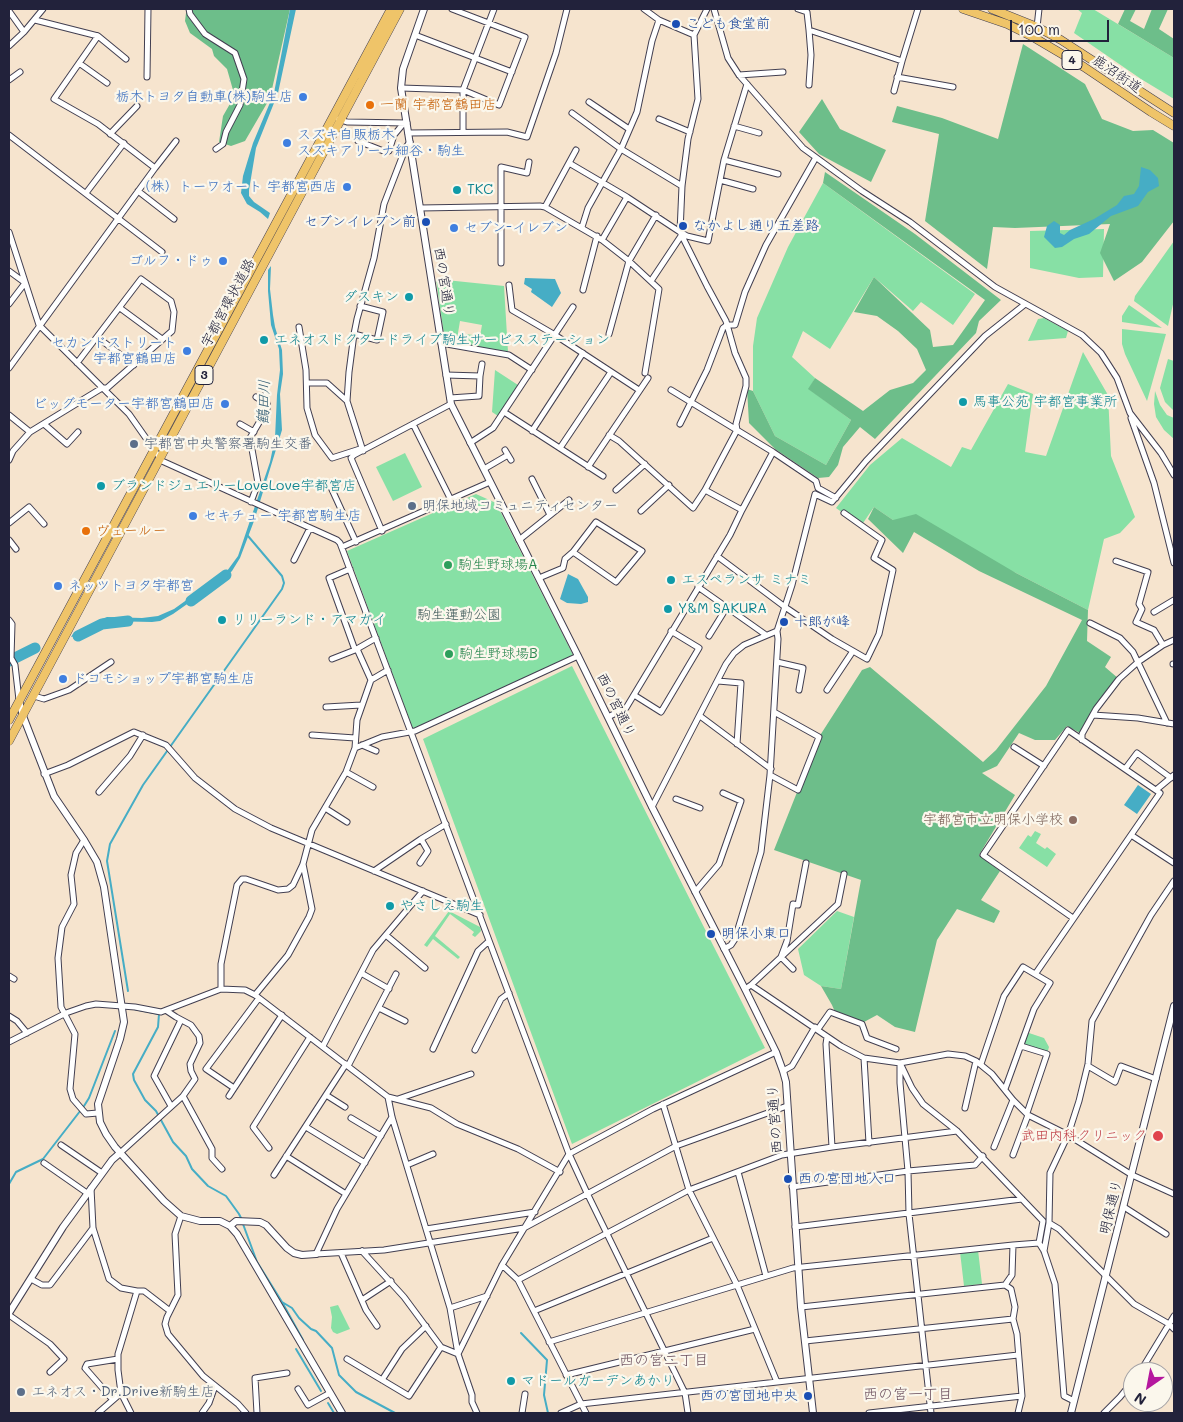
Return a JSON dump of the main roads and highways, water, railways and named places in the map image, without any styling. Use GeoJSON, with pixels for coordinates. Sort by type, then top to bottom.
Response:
{"type":"FeatureCollection","features":[{"type":"Feature","properties":{"kind":"main road","name":"3"},"geometry":{"type":"LineString","coordinates":[[383,31],[389,9]]}},
{"type":"Feature","properties":{"kind":"main road","name":"宇都宮環状道路"},"geometry":{"type":"LineString","coordinates":[[9,720],[153,450],[383,31],[400,9]]}},
{"type":"Feature","properties":{"kind":"main road","name":"3"},"geometry":{"type":"LineString","coordinates":[[383,31],[404,9]]}},
{"type":"Feature","properties":{"kind":"main road","name":"鹿沼街道"},"geometry":{"type":"LineString","coordinates":[[963,9],[1007,24],[1033,36],[1174,126]]}},
{"type":"Feature","properties":{"kind":"main road","name":"鹿沼街道"},"geometry":{"type":"LineString","coordinates":[[992,9],[1037,27],[1174,113]]}},
{"type":"Feature","properties":{"kind":"main road","name":"宇都宮環状道路"},"geometry":{"type":"LineString","coordinates":[[9,741],[336,118]]}},
{"type":"Feature","properties":{"kind":"water"},"geometry":{"type":"Polygon","coordinates":[[[290,9],[296,9],[278,93],[256,148],[249,190],[249,196],[254,202],[270,213],[268,219],[247,204],[241,193],[243,176],[253,143],[274,93],[290,9]]]}},
{"type":"Feature","properties":{"kind":"water"},"geometry":{"type":"Polygon","coordinates":[[[1141,167],[1150,170],[1158,178],[1159,186],[1148,192],[1138,206],[1111,216],[1089,234],[1074,239],[1062,247],[1055,248],[1044,237],[1047,226],[1054,221],[1060,225],[1060,233],[1064,235],[1117,205],[1124,196],[1134,194],[1139,186],[1141,167]]]}},
{"type":"Feature","properties":{"kind":"water"},"geometry":{"type":"Polygon","coordinates":[[[271,266],[270,289],[273,315],[282,350],[283,374],[280,394],[282,430],[254,521],[240,558],[227,576],[160,621],[106,621],[81,635],[71,637],[73,634],[85,630],[107,617],[142,618],[158,616],[174,609],[227,571],[238,556],[270,462],[275,438],[280,370],[279,349],[271,325],[268,291],[268,270],[271,266]]]}},
{"type":"Feature","properties":{"kind":"water"},"geometry":{"type":"Polygon","coordinates":[[[525,278],[555,279],[561,293],[552,307],[531,292],[532,289],[524,284],[525,278]]]}},
{"type":"Feature","properties":{"kind":"water"},"geometry":{"type":"Polygon","coordinates":[[[568,574],[578,579],[588,597],[588,602],[581,604],[567,603],[560,599],[568,574]]]}},
{"type":"Feature","properties":{"kind":"water"},"geometry":{"type":"Polygon","coordinates":[[[1138,785],[1151,794],[1137,814],[1124,805],[1138,785]]]}},
{"type":"Feature","properties":{"kind":"waterway"},"geometry":{"type":"LineString","coordinates":[[128,991],[107,861],[110,844],[143,785],[282,589],[284,583],[282,576],[248,536]]}},
{"type":"Feature","properties":{"kind":"waterway","name":"鶴田川"},"geometry":{"type":"LineString","coordinates":[[191,601],[226,575]]}},
{"type":"Feature","properties":{"kind":"waterway","name":"鶴田川"},"geometry":{"type":"LineString","coordinates":[[78,636],[102,624],[128,621]]}},
{"type":"Feature","properties":{"kind":"waterway","name":"鶴田川"},"geometry":{"type":"LineString","coordinates":[[9,661],[35,648]]}},
{"type":"Feature","properties":{"kind":"waterway"},"geometry":{"type":"LineString","coordinates":[[134,1009],[159,1014],[158,1027],[133,1074],[134,1080],[145,1100],[156,1111],[173,1142],[186,1156],[192,1169],[208,1186],[226,1196],[242,1220]]}},
{"type":"Feature","properties":{"kind":"waterway"},"geometry":{"type":"LineString","coordinates":[[9,1184],[16,1172],[43,1159],[84,1106],[89,1098],[115,1031]]}},
{"type":"Feature","properties":{"kind":"waterway"},"geometry":{"type":"LineString","coordinates":[[243,1224],[257,1262],[282,1302],[292,1308],[299,1318],[316,1331],[332,1348],[339,1375],[356,1392],[395,1413]]}},
{"type":"Feature","properties":{"kind":"waterway"},"geometry":{"type":"LineString","coordinates":[[282,1302],[303,1340]]}},
{"type":"Feature","properties":{"kind":"waterway"},"geometry":{"type":"LineString","coordinates":[[521,1333],[547,1360],[544,1395],[548,1413]]}},
{"type":"Feature","properties":{"kind":"waterway"},"geometry":{"type":"LineString","coordinates":[[296,1349],[321,1391]]}},
{"type":"Feature","properties":{"kind":"waterway"},"geometry":{"type":"LineString","coordinates":[[328,1403],[334,1413]]}},
{"type":"Feature","properties":{"kind":"place","name":"こども食堂前"},"geometry":{"type":"Point","coordinates":[676,24]}},
{"type":"Feature","properties":{"kind":"place","name":"栃木トヨタ自動車(株)駒生店"},"geometry":{"type":"Point","coordinates":[303,97]}},
{"type":"Feature","properties":{"kind":"place","name":"一蘭 宇都宮鶴田店"},"geometry":{"type":"Point","coordinates":[370,105]}},
{"type":"Feature","properties":{"kind":"place","name":"スズキ自販栃木 スズキアリーナ細谷・駒生"},"geometry":{"type":"Point","coordinates":[287,143]}},
{"type":"Feature","properties":{"kind":"place","name":"（株）トーワオート 宇都宮西店"},"geometry":{"type":"Point","coordinates":[347,187]}},
{"type":"Feature","properties":{"kind":"place","name":"TKC"},"geometry":{"type":"Point","coordinates":[457,190]}},
{"type":"Feature","properties":{"kind":"place","name":"セブンイレブン前"},"geometry":{"type":"Point","coordinates":[426,222]}},
{"type":"Feature","properties":{"kind":"place","name":"なかよし通り五差路"},"geometry":{"type":"Point","coordinates":[683,226]}},
{"type":"Feature","properties":{"kind":"place","name":"セブン-イレブン"},"geometry":{"type":"Point","coordinates":[454,228]}},
{"type":"Feature","properties":{"kind":"place","name":"ゴルフ・ドゥ"},"geometry":{"type":"Point","coordinates":[223,261]}},
{"type":"Feature","properties":{"kind":"place","name":"ダスキン"},"geometry":{"type":"Point","coordinates":[409,297]}},
{"type":"Feature","properties":{"kind":"place","name":"エネオスドクタードライブ駒生サービスステーション"},"geometry":{"type":"Point","coordinates":[264,340]}},
{"type":"Feature","properties":{"kind":"place","name":"セカンドストリート 宇都宮鶴田店"},"geometry":{"type":"Point","coordinates":[187,351]}},
{"type":"Feature","properties":{"kind":"place","name":"馬事公苑 宇都宮事業所"},"geometry":{"type":"Point","coordinates":[963,402]}},
{"type":"Feature","properties":{"kind":"place","name":"ビッグモーター宇都宮鶴田店"},"geometry":{"type":"Point","coordinates":[225,404]}},
{"type":"Feature","properties":{"kind":"place","name":"宇都宮中央警察署駒生交番"},"geometry":{"type":"Point","coordinates":[134,444]}},
{"type":"Feature","properties":{"kind":"place","name":"ブランドジュエリーLoveLove宇都宮店"},"geometry":{"type":"Point","coordinates":[101,486]}},
{"type":"Feature","properties":{"kind":"place","name":"明保地域コミュニティセンター"},"geometry":{"type":"Point","coordinates":[412,506]}},
{"type":"Feature","properties":{"kind":"place","name":"セキチュー 宇都宮駒生店"},"geometry":{"type":"Point","coordinates":[193,516]}},
{"type":"Feature","properties":{"kind":"place","name":"ヴェールー"},"geometry":{"type":"Point","coordinates":[86,531]}},
{"type":"Feature","properties":{"kind":"place","name":"駒生野球場A"},"geometry":{"type":"Point","coordinates":[448,565]}},
{"type":"Feature","properties":{"kind":"place","name":"エスペランサ ミナミ"},"geometry":{"type":"Point","coordinates":[671,580]}},
{"type":"Feature","properties":{"kind":"place","name":"ネッツトヨタ宇都宮"},"geometry":{"type":"Point","coordinates":[58,586]}},
{"type":"Feature","properties":{"kind":"place","name":"Y&M SAKURA"},"geometry":{"type":"Point","coordinates":[668,609]}},
{"type":"Feature","properties":{"kind":"place","name":"リリーランド・アマガイ"},"geometry":{"type":"Point","coordinates":[222,620]}},
{"type":"Feature","properties":{"kind":"place","name":"十郎が峰"},"geometry":{"type":"Point","coordinates":[784,622]}},
{"type":"Feature","properties":{"kind":"place","name":"駒生野球場B"},"geometry":{"type":"Point","coordinates":[449,654]}},
{"type":"Feature","properties":{"kind":"place","name":"ドコモショップ宇都宮駒生店"},"geometry":{"type":"Point","coordinates":[63,679]}},
{"type":"Feature","properties":{"kind":"place","name":"宇都宮市立明保小学校"},"geometry":{"type":"Point","coordinates":[1073,820]}},
{"type":"Feature","properties":{"kind":"place","name":"やさしえ駒生"},"geometry":{"type":"Point","coordinates":[390,906]}},
{"type":"Feature","properties":{"kind":"place","name":"明保小東口"},"geometry":{"type":"Point","coordinates":[711,934]}},
{"type":"Feature","properties":{"kind":"place","name":"武田内科クリニック"},"geometry":{"type":"Point","coordinates":[1158,1136]}},
{"type":"Feature","properties":{"kind":"place","name":"西の宮団地入口"},"geometry":{"type":"Point","coordinates":[788,1179]}},
{"type":"Feature","properties":{"kind":"place","name":"マドールガーデンあかり"},"geometry":{"type":"Point","coordinates":[511,1381]}},
{"type":"Feature","properties":{"kind":"place","name":"エネオス・Dr.Drive新駒生店"},"geometry":{"type":"Point","coordinates":[21,1392]}},
{"type":"Feature","properties":{"kind":"place","name":"西の宮団地中央"},"geometry":{"type":"Point","coordinates":[808,1396]}},
{"type":"Feature","properties":{"kind":"district","name":"西の宮二丁目"},"geometry":{"type":"Point","coordinates":[664,1360]}},
{"type":"Feature","properties":{"kind":"district","name":"西の宮一丁目"},"geometry":{"type":"Point","coordinates":[908,1394]}},
{"type":"Feature","properties":{"kind":"park label","name":"駒生運動公園"},"geometry":{"type":"Point","coordinates":[459,615]}}]}
